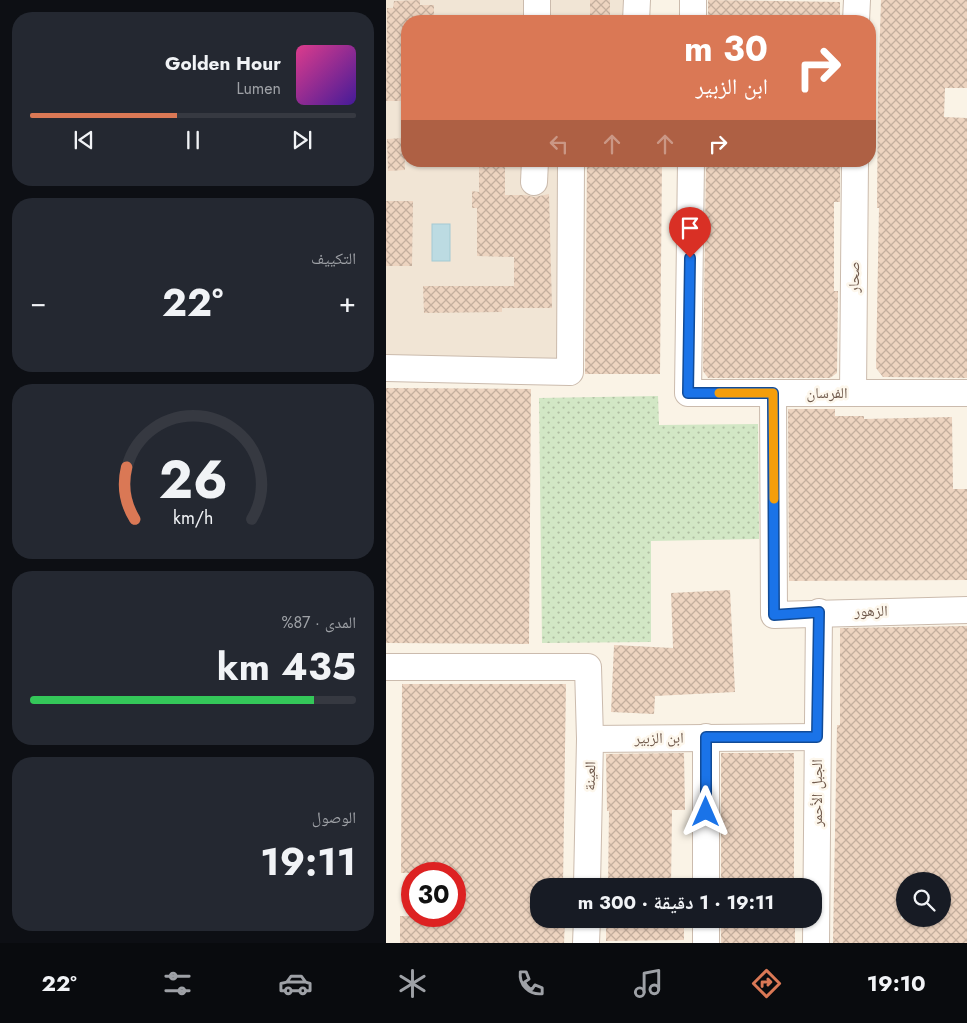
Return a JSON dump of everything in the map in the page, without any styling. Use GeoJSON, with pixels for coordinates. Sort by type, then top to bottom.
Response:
{"type":"FeatureCollection","features":[{"type":"Feature","properties":{"kind":"street"},"geometry":{"type":"LineString","coordinates":[[537,0],[537,15]]}},
{"type":"Feature","properties":{"kind":"street"},"geometry":{"type":"LineString","coordinates":[[636,15],[637,0]]}},
{"type":"Feature","properties":{"kind":"street"},"geometry":{"type":"LineString","coordinates":[[693,15],[694,0]]}},
{"type":"Feature","properties":{"kind":"street"},"geometry":{"type":"LineString","coordinates":[[856,15],[857,0]]}},
{"type":"Feature","properties":{"kind":"street"},"geometry":{"type":"LineString","coordinates":[[386,368],[570,372],[571,167]]}},
{"type":"Feature","properties":{"kind":"street","name":"الفرسان"},"geometry":{"type":"LineString","coordinates":[[691,167],[688,393],[967,393]]}},
{"type":"Feature","properties":{"kind":"street","name":"صحار"},"geometry":{"type":"LineString","coordinates":[[853,393],[855,167]]}},
{"type":"Feature","properties":{"kind":"street","name":"الزهور"},"geometry":{"type":"LineString","coordinates":[[773,393],[774,615],[819,612],[967,610]]}},
{"type":"Feature","properties":{"kind":"street","name":"الجبل الأحمر"},"geometry":{"type":"LineString","coordinates":[[816,943],[819,612]]}},
{"type":"Feature","properties":{"kind":"street","name":"العينة"},"geometry":{"type":"LineString","coordinates":[[386,667],[588,666],[590,739],[587,878]]}},
{"type":"Feature","properties":{"kind":"street"},"geometry":{"type":"LineString","coordinates":[[706,737],[706,878]]}},
{"type":"Feature","properties":{"kind":"street","name":"ابن الزبير"},"geometry":{"type":"LineString","coordinates":[[590,739],[817,737]]}},
{"type":"Feature","properties":{"kind":"street"},"geometry":{"type":"LineString","coordinates":[[586,943],[587,928]]}},
{"type":"Feature","properties":{"kind":"street"},"geometry":{"type":"LineString","coordinates":[[706,928],[706,943]]}},
{"type":"Feature","properties":{"kind":"shaded area"},"geometry":{"type":"Polygon","coordinates":[[[386,0],[627,0],[626,15],[401,15],[401,167],[559,167],[560,360],[386,356],[386,0]]]}},
{"type":"Feature","properties":{"kind":"green space"},"geometry":{"type":"Polygon","coordinates":[[[658,396],[659,425],[758,424],[759,539],[651,541],[651,642],[542,643],[539,398],[658,396]]]}},
{"type":"Feature","properties":{"kind":"water"},"geometry":{"type":"Polygon","coordinates":[[[432,224],[450,224],[450,261],[432,261],[432,224]]]}},
{"type":"Feature","properties":{"kind":"building"},"geometry":{"type":"Polygon","coordinates":[[[420,0],[420,5],[434,5],[434,15],[401,15],[401,101],[386,101],[387,8],[393,8],[394,1],[420,0]]]}},
{"type":"Feature","properties":{"kind":"building"},"geometry":{"type":"Polygon","coordinates":[[[590,0],[610,0],[610,15],[590,15],[590,0]]]}},
{"type":"Feature","properties":{"kind":"building"},"geometry":{"type":"Polygon","coordinates":[[[708,0],[840,2],[840,15],[708,15],[708,0]]]}},
{"type":"Feature","properties":{"kind":"building"},"geometry":{"type":"Polygon","coordinates":[[[881,0],[967,0],[967,88],[945,88],[944,117],[967,118],[967,378],[883,377],[876,368],[879,208],[877,208],[878,93],[881,0]]]}},
{"type":"Feature","properties":{"kind":"building"},"geometry":{"type":"Polygon","coordinates":[[[401,138],[401,167],[405,167],[405,170],[388,171],[387,139],[401,138]]]}},
{"type":"Feature","properties":{"kind":"building"},"geometry":{"type":"Polygon","coordinates":[[[479,167],[505,167],[505,195],[534,197],[549,194],[552,308],[502,308],[502,312],[424,313],[423,286],[514,286],[514,257],[477,256],[477,208],[472,208],[472,191],[479,192],[479,167]]]}},
{"type":"Feature","properties":{"kind":"building"},"geometry":{"type":"Polygon","coordinates":[[[587,167],[662,167],[660,374],[585,374],[587,167]]]}},
{"type":"Feature","properties":{"kind":"building"},"geometry":{"type":"Polygon","coordinates":[[[706,167],[840,167],[840,202],[834,202],[834,291],[838,291],[837,373],[830,378],[708,378],[703,371],[706,167]]]}},
{"type":"Feature","properties":{"kind":"building"},"geometry":{"type":"Polygon","coordinates":[[[386,201],[413,201],[412,266],[386,266],[386,201]]]}},
{"type":"Feature","properties":{"kind":"building"},"geometry":{"type":"Polygon","coordinates":[[[386,388],[531,389],[529,644],[386,643],[386,388]]]}},
{"type":"Feature","properties":{"kind":"building"},"geometry":{"type":"Polygon","coordinates":[[[788,409],[835,409],[835,416],[864,416],[864,419],[952,417],[953,489],[967,489],[967,580],[789,581],[788,409]]]}},
{"type":"Feature","properties":{"kind":"building"},"geometry":{"type":"Polygon","coordinates":[[[730,590],[735,692],[655,696],[654,714],[611,712],[614,645],[673,648],[671,593],[730,590]]]}},
{"type":"Feature","properties":{"kind":"building"},"geometry":{"type":"Polygon","coordinates":[[[967,626],[967,943],[833,943],[837,725],[840,725],[840,628],[967,626]]]}},
{"type":"Feature","properties":{"kind":"building"},"geometry":{"type":"Polygon","coordinates":[[[402,684],[566,684],[563,878],[530,878],[530,928],[565,928],[564,943],[400,943],[400,916],[401,927],[466,927],[466,862],[401,862],[402,684]]]}},
{"type":"Feature","properties":{"kind":"building"},"geometry":{"type":"Polygon","coordinates":[[[684,753],[685,810],[672,810],[671,878],[608,878],[609,811],[607,811],[606,754],[684,753]]]}},
{"type":"Feature","properties":{"kind":"building"},"geometry":{"type":"Polygon","coordinates":[[[721,753],[794,753],[794,878],[721,878],[721,753]]]}},
{"type":"Feature","properties":{"kind":"building"},"geometry":{"type":"Polygon","coordinates":[[[606,928],[684,928],[684,940],[606,941],[606,928]]]}},
{"type":"Feature","properties":{"kind":"building"},"geometry":{"type":"Polygon","coordinates":[[[721,928],[795,928],[795,943],[721,943],[721,928]]]}},
{"type":"Feature","properties":{"kind":"slow traffic"},"geometry":{"type":"LineString","coordinates":[[719,393],[773,393],[774,499]]}},
{"type":"Feature","properties":{"kind":"route"},"geometry":{"type":"LineString","coordinates":[[690,258],[688,393],[773,393],[774,615],[819,612],[817,737],[706,737],[706,812]]}}]}
